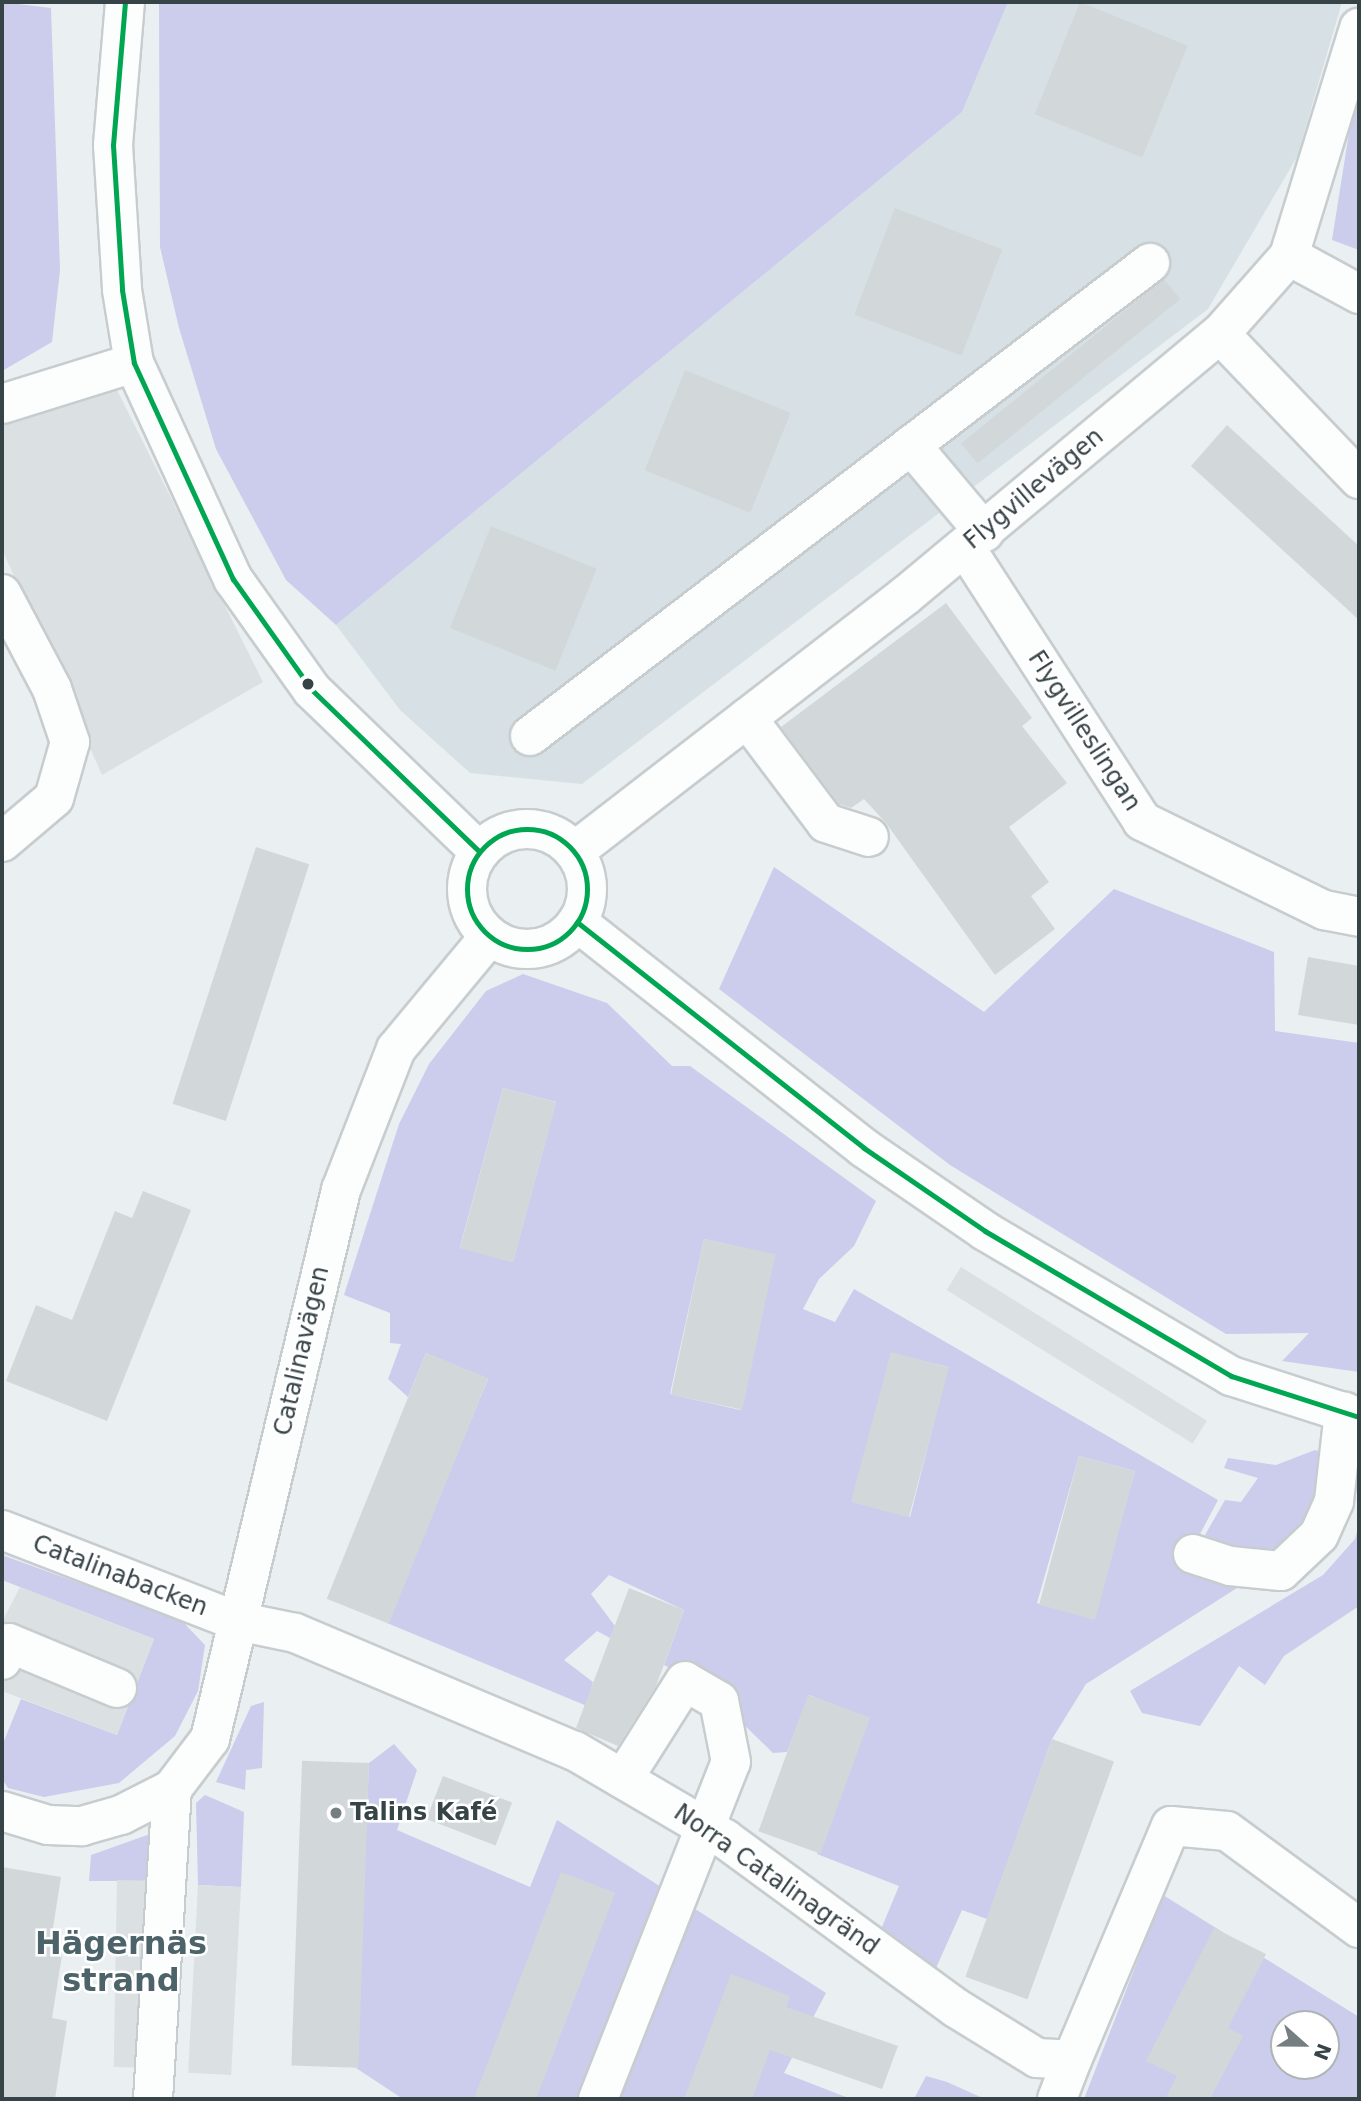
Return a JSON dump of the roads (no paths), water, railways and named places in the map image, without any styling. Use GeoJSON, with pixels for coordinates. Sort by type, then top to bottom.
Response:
{"type":"FeatureCollection","features":[{"type":"Feature","properties":{"kind":"street"},"geometry":{"type":"LineString","coordinates":[[125,2],[113,145],[122,290],[134,363],[233,579],[312,690],[479,851]]}},
{"type":"Feature","properties":{"kind":"street","name":"Flygvillevägen"},"geometry":{"type":"LineString","coordinates":[[575,851],[974,539],[1220,334],[1289,256],[1359,28]]}},
{"type":"Feature","properties":{"kind":"street"},"geometry":{"type":"LineString","coordinates":[[1289,256],[1359,294]]}},
{"type":"Feature","properties":{"kind":"street"},"geometry":{"type":"LineString","coordinates":[[530,736],[1150,263]]}},
{"type":"Feature","properties":{"kind":"street"},"geometry":{"type":"LineString","coordinates":[[1220,334],[1359,479]]}},
{"type":"Feature","properties":{"kind":"street"},"geometry":{"type":"LineString","coordinates":[[2,404],[134,363]]}},
{"type":"Feature","properties":{"kind":"street","name":"Flygvilleslingan"},"geometry":{"type":"LineString","coordinates":[[911,445],[974,539],[1142,821],[1324,910],[1359,917]]}},
{"type":"Feature","properties":{"kind":"street"},"geometry":{"type":"LineString","coordinates":[[2,594],[52,689],[70,742],[54,798],[2,842]]}},
{"type":"Feature","properties":{"kind":"street"},"geometry":{"type":"LineString","coordinates":[[747,718],[826,823],[869,836]]}},
{"type":"Feature","properties":{"kind":"street"},"geometry":{"type":"LineString","coordinates":[[526,828],[553,834],[575,851],[587,886],[577,922],[565,936],[527,949],[489,937],[468,902],[466,884],[479,851],[508,831],[526,828]]}},
{"type":"Feature","properties":{"kind":"street"},"geometry":{"type":"LineString","coordinates":[[577,922],[864,1148],[985,1231],[1231,1376],[1352,1415],[1334,1501],[1319,1535],[1281,1572],[1230,1566],[1194,1554]]}},
{"type":"Feature","properties":{"kind":"street","name":"Catalinavägen"},"geometry":{"type":"LineString","coordinates":[[172,1789],[210,1740],[341,1190],[396,1049],[489,937]]}},
{"type":"Feature","properties":{"kind":"street","name":"Catalinabacken"},"geometry":{"type":"LineString","coordinates":[[2,1530],[237,1621]]}},
{"type":"Feature","properties":{"kind":"street","name":"Norra Catalinagränd"},"geometry":{"type":"LineString","coordinates":[[237,1621],[295,1633],[575,1751],[708,1829],[968,2015],[1037,2058],[1072,2060]]}},
{"type":"Feature","properties":{"kind":"street"},"geometry":{"type":"LineString","coordinates":[[2,1660],[9,1643],[117,1688]]}},
{"type":"Feature","properties":{"kind":"street"},"geometry":{"type":"LineString","coordinates":[[598,2099],[708,1829],[731,1762],[719,1700],[685,1681],[622,1779]]}},
{"type":"Feature","properties":{"kind":"street"},"geometry":{"type":"LineString","coordinates":[[2,1811],[48,1825],[82,1826],[172,1789],[153,2099]]}},
{"type":"Feature","properties":{"kind":"street"},"geometry":{"type":"LineString","coordinates":[[1057,2099],[1150,1867],[1171,1826],[1227,1831],[1359,1928]]}},
{"type":"Feature","properties":{"kind":"place","name":"Talins Kafé"},"geometry":{"type":"Point","coordinates":[336,1813]}},
{"type":"Feature","properties":{"kind":"district","name":"Hägernäs strand"},"geometry":{"type":"Point","coordinates":[121,1962]}}]}
